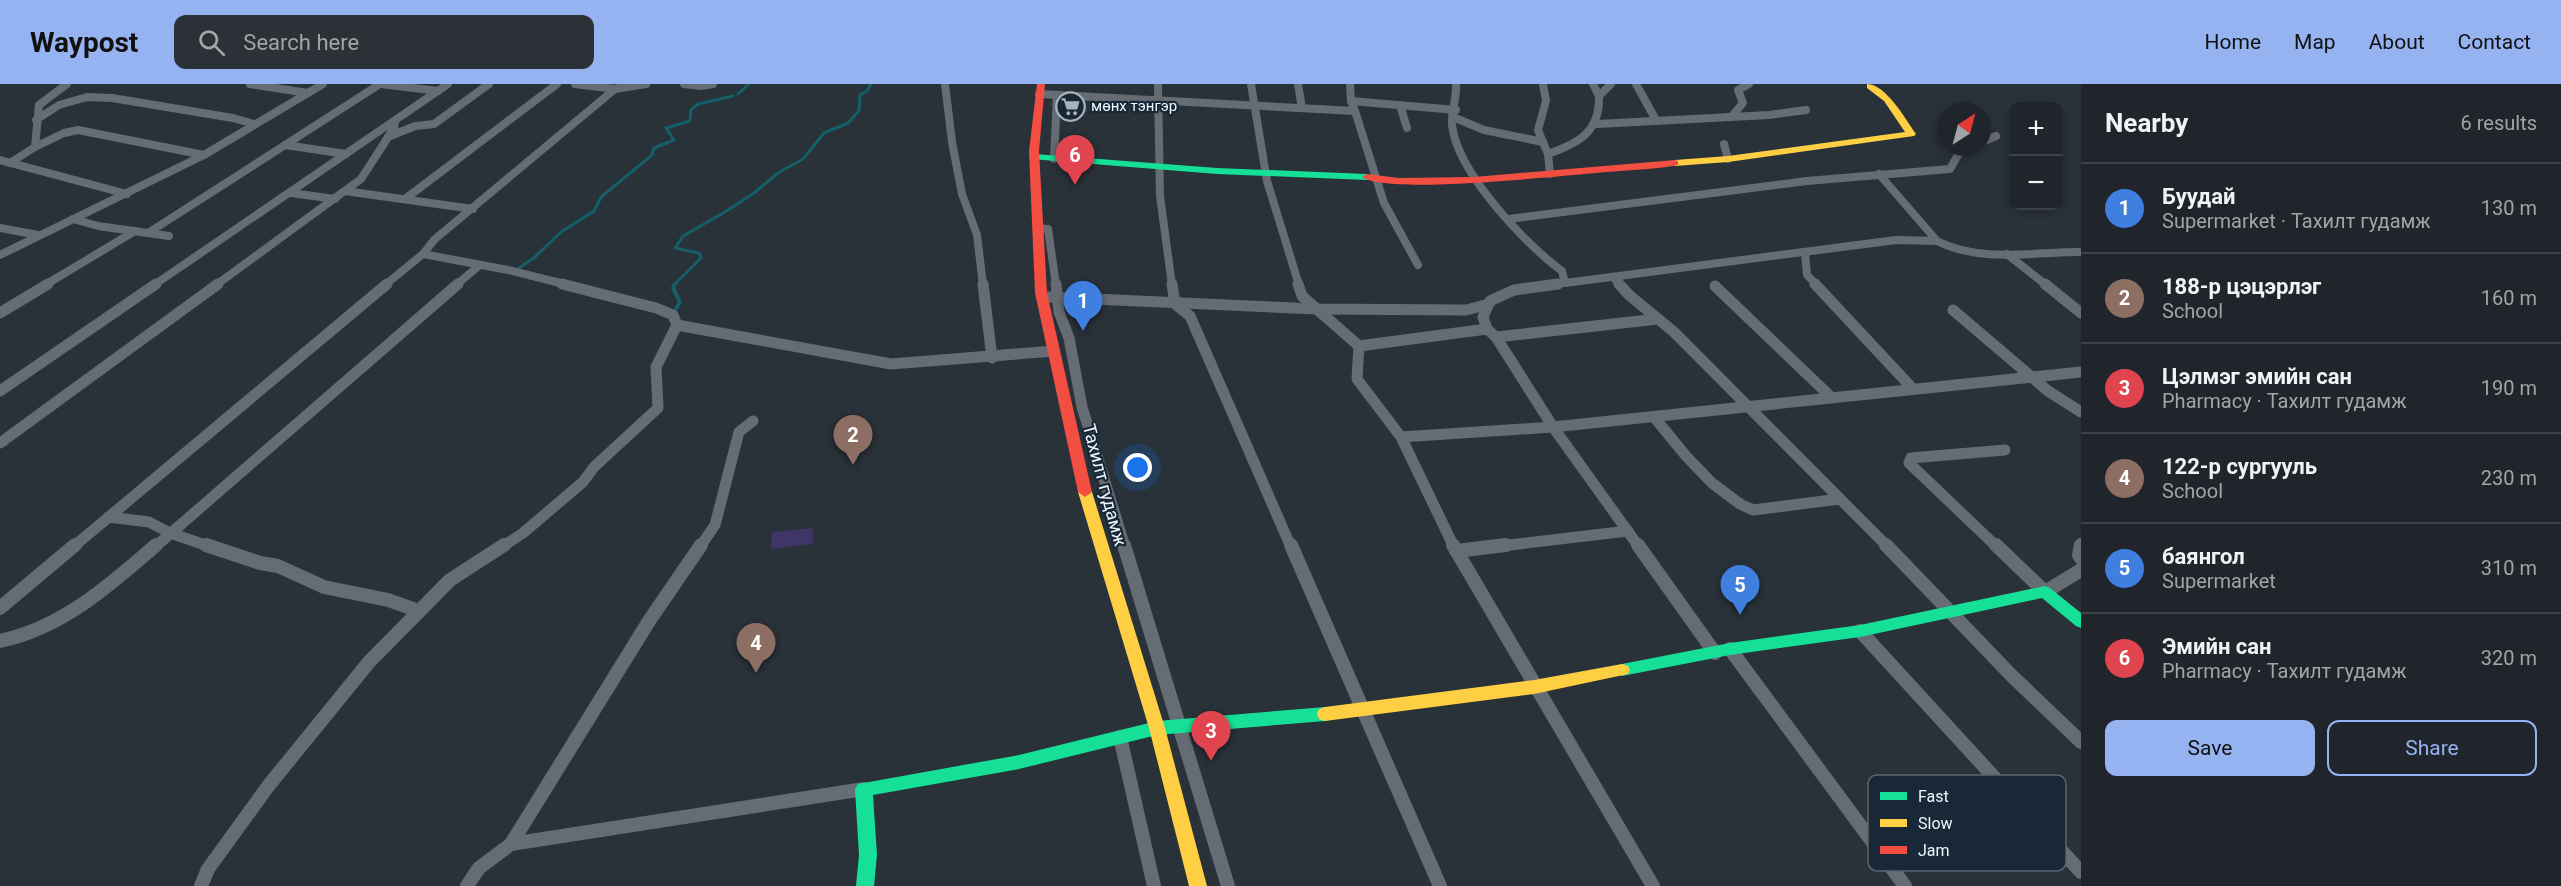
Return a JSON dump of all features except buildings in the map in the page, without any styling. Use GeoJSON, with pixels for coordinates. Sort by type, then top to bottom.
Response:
{"type":"FeatureCollection","features":[{"type":"Feature","properties":{"kind":"street"},"geometry":{"type":"LineString","coordinates":[[35,147],[39,105],[67,84]]}},
{"type":"Feature","properties":{"kind":"street"},"geometry":{"type":"LineString","coordinates":[[250,84],[308,93]]}},
{"type":"Feature","properties":{"kind":"street"},"geometry":{"type":"LineString","coordinates":[[0,255],[204,155],[323,84]]}},
{"type":"Feature","properties":{"kind":"street"},"geometry":{"type":"LineString","coordinates":[[148,233],[380,84],[387,84]]}},
{"type":"Feature","properties":{"kind":"street"},"geometry":{"type":"LineString","coordinates":[[380,84],[438,91]]}},
{"type":"Feature","properties":{"kind":"street"},"geometry":{"type":"LineString","coordinates":[[0,392],[448,84]]}},
{"type":"Feature","properties":{"kind":"street"},"geometry":{"type":"LineString","coordinates":[[387,137],[415,126],[434,124],[489,84]]}},
{"type":"Feature","properties":{"kind":"street"},"geometry":{"type":"LineString","coordinates":[[405,200],[557,84]]}},
{"type":"Feature","properties":{"kind":"street"},"geometry":{"type":"LineString","coordinates":[[575,84],[615,89],[646,84]]}},
{"type":"Feature","properties":{"kind":"street"},"geometry":{"type":"LineString","coordinates":[[0,608],[423,254],[435,239],[615,89],[632,84]]}},
{"type":"Feature","properties":{"kind":"street"},"geometry":{"type":"LineString","coordinates":[[684,84],[701,86],[713,84]]}},
{"type":"Feature","properties":{"kind":"street"},"geometry":{"type":"LineString","coordinates":[[945,84],[946,108],[960,184],[977,235],[992,358]]}},
{"type":"Feature","properties":{"kind":"street"},"geometry":{"type":"LineString","coordinates":[[1158,84],[1160,196],[1175,304],[1190,316],[1361,711],[1440,886]]}},
{"type":"Feature","properties":{"kind":"street"},"geometry":{"type":"LineString","coordinates":[[1251,84],[1267,181],[1302,296],[1359,346],[1658,319]]}},
{"type":"Feature","properties":{"kind":"street"},"geometry":{"type":"LineString","coordinates":[[1298,84],[1302,108]]}},
{"type":"Feature","properties":{"kind":"street"},"geometry":{"type":"LineString","coordinates":[[1350,84],[1351,101],[1374,177],[1384,203],[1418,265]]}},
{"type":"Feature","properties":{"kind":"street"},"geometry":{"type":"LineString","coordinates":[[1455,84],[1454,114],[1451,124],[1457,148],[1474,180],[1548,261],[1562,271],[1565,283]]}},
{"type":"Feature","properties":{"kind":"street"},"geometry":{"type":"LineString","coordinates":[[1543,84],[1546,101],[1538,130],[1548,154],[1550,174]]}},
{"type":"Feature","properties":{"kind":"street"},"geometry":{"type":"LineString","coordinates":[[1548,154],[1579,143],[1597,124],[1599,96],[1593,84]]}},
{"type":"Feature","properties":{"kind":"street"},"geometry":{"type":"LineString","coordinates":[[1599,96],[1611,84]]}},
{"type":"Feature","properties":{"kind":"street"},"geometry":{"type":"LineString","coordinates":[[1636,84],[1656,120]]}},
{"type":"Feature","properties":{"kind":"street"},"geometry":{"type":"LineString","coordinates":[[1731,117],[1743,103],[1738,90],[1749,84]]}},
{"type":"Feature","properties":{"kind":"street"},"geometry":{"type":"LineString","coordinates":[[1034,157],[1374,177],[1399,181],[1474,180],[1728,159],[1911,134],[1887,99],[1870,86]]}},
{"type":"Feature","properties":{"kind":"street"},"geometry":{"type":"LineString","coordinates":[[1040,89],[1057,96],[1355,111]]}},
{"type":"Feature","properties":{"kind":"street","name":"Тахилт гудамж"},"geometry":{"type":"LineString","coordinates":[[1040,89],[1034,157],[1042,297],[1082,480],[1157,728],[1198,886]]}},
{"type":"Feature","properties":{"kind":"street"},"geometry":{"type":"LineString","coordinates":[[56,91],[64,98],[76,99]]}},
{"type":"Feature","properties":{"kind":"street"},"geometry":{"type":"LineString","coordinates":[[1054,159],[1057,96]]}},
{"type":"Feature","properties":{"kind":"street"},"geometry":{"type":"LineString","coordinates":[[36,120],[59,105],[87,97],[112,98],[232,118],[254,124]]}},
{"type":"Feature","properties":{"kind":"street"},"geometry":{"type":"LineString","coordinates":[[1351,101],[1400,105],[1454,114],[1484,130],[1543,142]]}},
{"type":"Feature","properties":{"kind":"street"},"geometry":{"type":"LineString","coordinates":[[1400,105],[1407,128]]}},
{"type":"Feature","properties":{"kind":"street"},"geometry":{"type":"LineString","coordinates":[[1597,124],[1731,117],[1806,110]]}},
{"type":"Feature","properties":{"kind":"street"},"geometry":{"type":"LineString","coordinates":[[0,443],[366,174],[369,163],[395,121]]}},
{"type":"Feature","properties":{"kind":"street"},"geometry":{"type":"LineString","coordinates":[[10,163],[35,147],[70,131],[78,130],[204,155]]}},
{"type":"Feature","properties":{"kind":"street"},"geometry":{"type":"LineString","coordinates":[[1991,138],[1995,136]]}},
{"type":"Feature","properties":{"kind":"street"},"geometry":{"type":"LineString","coordinates":[[1724,144],[1728,159]]}},
{"type":"Feature","properties":{"kind":"street"},"geometry":{"type":"LineString","coordinates":[[285,145],[346,153]]}},
{"type":"Feature","properties":{"kind":"street"},"geometry":{"type":"LineString","coordinates":[[1509,219],[1879,174],[1950,169],[1957,156]]}},
{"type":"Feature","properties":{"kind":"street"},"geometry":{"type":"LineString","coordinates":[[0,160],[127,194]]}},
{"type":"Feature","properties":{"kind":"street"},"geometry":{"type":"LineString","coordinates":[[1879,174],[1938,241],[1951,249],[1975,255],[2081,252]]}},
{"type":"Feature","properties":{"kind":"street"},"geometry":{"type":"LineString","coordinates":[[345,191],[473,209]]}},
{"type":"Feature","properties":{"kind":"street"},"geometry":{"type":"LineString","coordinates":[[291,193],[335,199]]}},
{"type":"Feature","properties":{"kind":"street"},"geometry":{"type":"LineString","coordinates":[[73,219],[98,226],[169,236]]}},
{"type":"Feature","properties":{"kind":"street"},"geometry":{"type":"LineString","coordinates":[[0,228],[38,235]]}},
{"type":"Feature","properties":{"kind":"street"},"geometry":{"type":"LineString","coordinates":[[1038,228],[1048,229],[1051,239],[1057,297],[1082,407],[1228,886]]}},
{"type":"Feature","properties":{"kind":"street"},"geometry":{"type":"LineString","coordinates":[[0,313],[135,231]]}},
{"type":"Feature","properties":{"kind":"street"},"geometry":{"type":"LineString","coordinates":[[1042,297],[1316,309],[1466,310],[1489,304],[1514,290],[1896,240],[1938,241]]}},
{"type":"Feature","properties":{"kind":"street"},"geometry":{"type":"LineString","coordinates":[[1805,252],[1807,275],[1913,389]]}},
{"type":"Feature","properties":{"kind":"street"},"geometry":{"type":"LineString","coordinates":[[201,886],[208,869],[269,785],[369,662],[450,580],[524,533],[583,482],[594,467],[658,408],[656,367],[677,325],[673,315],[656,308],[480,265],[423,254]]}},
{"type":"Feature","properties":{"kind":"street"},"geometry":{"type":"LineString","coordinates":[[2007,254],[2081,313]]}},
{"type":"Feature","properties":{"kind":"street"},"geometry":{"type":"LineString","coordinates":[[0,641],[22,638],[54,624],[116,580],[480,265]]}},
{"type":"Feature","properties":{"kind":"street"},"geometry":{"type":"LineString","coordinates":[[1613,277],[1629,295],[1674,332],[2081,742]]}},
{"type":"Feature","properties":{"kind":"street"},"geometry":{"type":"LineString","coordinates":[[1715,286],[1831,397]]}},
{"type":"Feature","properties":{"kind":"street"},"geometry":{"type":"LineString","coordinates":[[1489,304],[1483,317],[1491,333],[1553,427],[1628,531],[1868,838]]}},
{"type":"Feature","properties":{"kind":"street"},"geometry":{"type":"LineString","coordinates":[[1953,310],[2048,391],[2081,412]]}},
{"type":"Feature","properties":{"kind":"street"},"geometry":{"type":"LineString","coordinates":[[677,325],[874,363],[992,358],[1054,351]]}},
{"type":"Feature","properties":{"kind":"street"},"geometry":{"type":"LineString","coordinates":[[1359,346],[1358,380],[1401,437],[1456,552],[1653,886]]}},
{"type":"Feature","properties":{"kind":"street"},"geometry":{"type":"LineString","coordinates":[[1401,437],[1553,427],[2081,372]]}},
{"type":"Feature","properties":{"kind":"street"},"geometry":{"type":"LineString","coordinates":[[1654,417],[1675,446],[1740,506],[1753,510],[1840,499]]}},
{"type":"Feature","properties":{"kind":"street"},"geometry":{"type":"LineString","coordinates":[[467,886],[479,868],[511,844],[649,621],[715,525],[739,432],[753,422]]}},
{"type":"Feature","properties":{"kind":"street"},"geometry":{"type":"LineString","coordinates":[[2005,450],[1925,456],[1911,458],[1909,463],[2045,592],[2081,622]]}},
{"type":"Feature","properties":{"kind":"street"},"geometry":{"type":"LineString","coordinates":[[1082,480],[1104,480]]}},
{"type":"Feature","properties":{"kind":"street"},"geometry":{"type":"LineString","coordinates":[[108,517],[135,519],[158,525],[170,533],[260,563],[278,566],[324,587],[388,600],[419,611]]}},
{"type":"Feature","properties":{"kind":"street"},"geometry":{"type":"LineString","coordinates":[[1456,552],[1628,531]]}},
{"type":"Feature","properties":{"kind":"street"},"geometry":{"type":"LineString","coordinates":[[1102,547],[1122,544]]}},
{"type":"Feature","properties":{"kind":"street"},"geometry":{"type":"LineString","coordinates":[[2081,545],[2079,555],[2081,558]]}},
{"type":"Feature","properties":{"kind":"street"},"geometry":{"type":"LineString","coordinates":[[511,844],[864,789],[1018,762],[1157,728],[1361,711],[1534,687],[1722,651],[1860,632],[2045,592],[2081,570]]}},
{"type":"Feature","properties":{"kind":"street"},"geometry":{"type":"LineString","coordinates":[[1860,632],[1992,775]]}},
{"type":"Feature","properties":{"kind":"street"},"geometry":{"type":"LineString","coordinates":[[1120,737],[1154,886]]}},
{"type":"Feature","properties":{"kind":"street"},"geometry":{"type":"LineString","coordinates":[[864,789],[868,855],[865,886]]}},
{"type":"Feature","properties":{"kind":"street"},"geometry":{"type":"LineString","coordinates":[[2066,856],[2081,872]]}},
{"type":"Feature","properties":{"kind":"street"},"geometry":{"type":"LineString","coordinates":[[1893,871],[1905,886]]}},
{"type":"Feature","properties":{"kind":"shaded area"},"geometry":{"type":"Polygon","coordinates":[[[813,528],[813,544],[771,549],[772,532],[813,528]]]}},
{"type":"Feature","properties":{"kind":"waterway"},"geometry":{"type":"LineString","coordinates":[[738,94],[749,84]]}},
{"type":"Feature","properties":{"kind":"waterway"},"geometry":{"type":"LineString","coordinates":[[675,284],[701,258],[699,253],[675,248],[683,236],[725,212],[754,193],[778,173],[803,159],[824,133],[848,123],[859,111],[860,95],[867,91],[871,84]]}},
{"type":"Feature","properties":{"kind":"waterway"},"geometry":{"type":"LineString","coordinates":[[519,268],[535,257],[561,232],[594,211],[601,197],[652,155],[654,148],[674,140],[666,128],[690,121],[691,110],[698,104],[733,96]]}},
{"type":"Feature","properties":{"kind":"waterway"},"geometry":{"type":"LineString","coordinates":[[675,284],[673,288],[680,302],[676,309]]}},
{"type":"Feature","properties":{"kind":"traffic: fast"},"geometry":{"type":"LineString","coordinates":[[1034,157],[1217,171],[1367,177]]}},
{"type":"Feature","properties":{"kind":"traffic: fast"},"geometry":{"type":"LineString","coordinates":[[1622,670],[1730,649],[1860,631],[2045,592],[2081,622]]}},
{"type":"Feature","properties":{"kind":"traffic: fast"},"geometry":{"type":"LineString","coordinates":[[865,886],[868,855],[864,789],[1019,762],[1157,728],[1325,714]]}},
{"type":"Feature","properties":{"kind":"traffic: slow"},"geometry":{"type":"LineString","coordinates":[[1675,163],[1728,159],[1911,134],[1887,99],[1870,86]]}},
{"type":"Feature","properties":{"kind":"traffic: slow"},"geometry":{"type":"LineString","coordinates":[[1085,492],[1157,728],[1198,886]]}},
{"type":"Feature","properties":{"kind":"traffic: slow"},"geometry":{"type":"LineString","coordinates":[[1325,714],[1534,687],[1622,670]]}},
{"type":"Feature","properties":{"kind":"traffic: jam"},"geometry":{"type":"LineString","coordinates":[[1041,84],[1034,151],[1041,293],[1085,492]]}},
{"type":"Feature","properties":{"kind":"traffic: jam"},"geometry":{"type":"LineString","coordinates":[[1367,177],[1399,181],[1474,180],[1675,163]]}},
{"type":"Feature","properties":{"kind":"place","name":"мөнх тэнгэр"},"geometry":{"type":"Point","coordinates":[1070,106]}},
{"type":"Feature","properties":{"kind":"place","name":"Эмийн сан"},"geometry":{"type":"Point","coordinates":[1075,185]}},
{"type":"Feature","properties":{"kind":"place","name":"Буудай"},"geometry":{"type":"Point","coordinates":[1083,331]}},
{"type":"Feature","properties":{"kind":"place","name":"188-р цэцэрлэг"},"geometry":{"type":"Point","coordinates":[853,465]}},
{"type":"Feature","properties":{"kind":"place","name":"баянгол"},"geometry":{"type":"Point","coordinates":[1740,615]}},
{"type":"Feature","properties":{"kind":"place","name":"122-р сургууль"},"geometry":{"type":"Point","coordinates":[756,673]}},
{"type":"Feature","properties":{"kind":"place","name":"Цэлмэг эмийн сан"},"geometry":{"type":"Point","coordinates":[1211,761]}}]}
